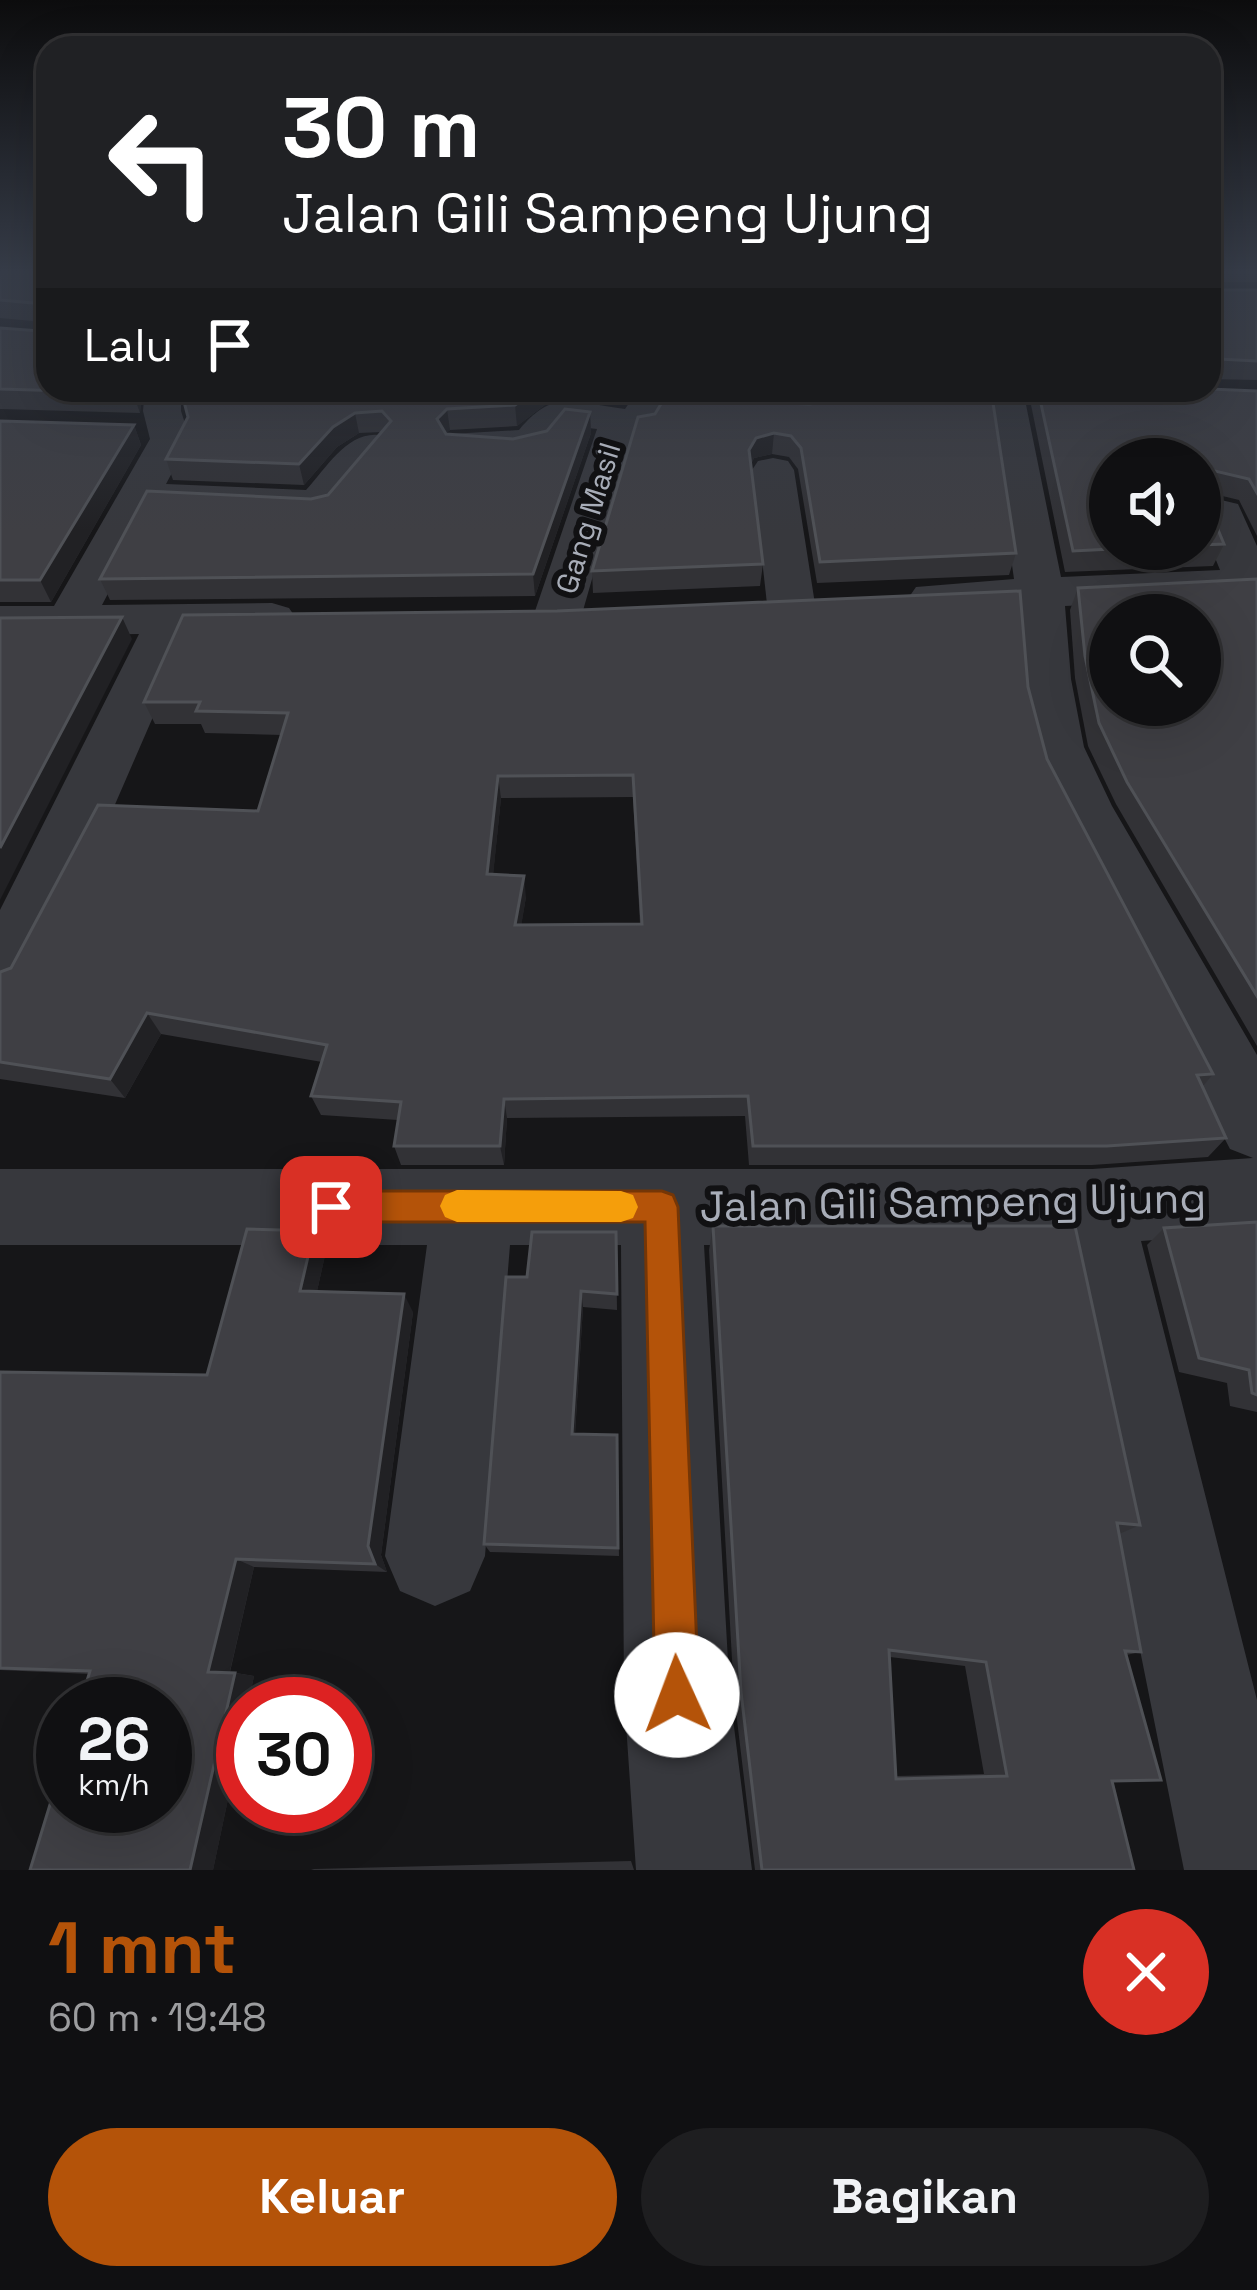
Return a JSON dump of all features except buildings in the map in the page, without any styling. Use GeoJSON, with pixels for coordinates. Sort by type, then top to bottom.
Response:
{"type":"FeatureCollection","features":[{"type":"Feature","properties":{"kind":"street","name":"Gang Masil"},"geometry":{"type":"LineString","coordinates":[[558,614],[607,448],[620,420],[640,422],[645,407],[655,404],[806,410],[814,402]]}},
{"type":"Feature","properties":{"kind":"street"},"geometry":{"type":"LineString","coordinates":[[1007,402],[1040,592],[1055,747],[1257,1125]]}},
{"type":"Feature","properties":{"kind":"street"},"geometry":{"type":"LineString","coordinates":[[464,442],[530,442],[554,412],[620,420]]}},
{"type":"Feature","properties":{"kind":"street"},"geometry":{"type":"LineString","coordinates":[[70,620],[170,439],[152,416]]}},
{"type":"Feature","properties":{"kind":"street"},"geometry":{"type":"LineString","coordinates":[[137,495],[317,503],[371,444]]}},
{"type":"Feature","properties":{"kind":"street"},"geometry":{"type":"LineString","coordinates":[[773,470],[813,603],[1252,584],[1221,513]]}},
{"type":"Feature","properties":{"kind":"street"},"geometry":{"type":"LineString","coordinates":[[0,621],[308,617]]}},
{"type":"Feature","properties":{"kind":"street"},"geometry":{"type":"LineString","coordinates":[[0,968],[36,909],[89,802],[171,619]]}},
{"type":"Feature","properties":{"kind":"street","name":"Jalan Gili Sampeng Ujung"},"geometry":{"type":"LineString","coordinates":[[0,1207],[1092,1207],[1257,1195]]}},
{"type":"Feature","properties":{"kind":"street"},"geometry":{"type":"LineString","coordinates":[[436,1556],[473,1206]]}},
{"type":"Feature","properties":{"kind":"street"},"geometry":{"type":"LineString","coordinates":[[662,1207],[677,1695],[694,1870]]}},
{"type":"Feature","properties":{"kind":"street"},"geometry":{"type":"LineString","coordinates":[[1092,1207],[1242,1870]]}},
{"type":"Feature","properties":{"kind":"slow traffic"},"geometry":{"type":"LineString","coordinates":[[457,1206],[621,1207]]}},
{"type":"Feature","properties":{"kind":"route"},"geometry":{"type":"LineString","coordinates":[[331,1207],[662,1207],[677,1695]]}}]}
